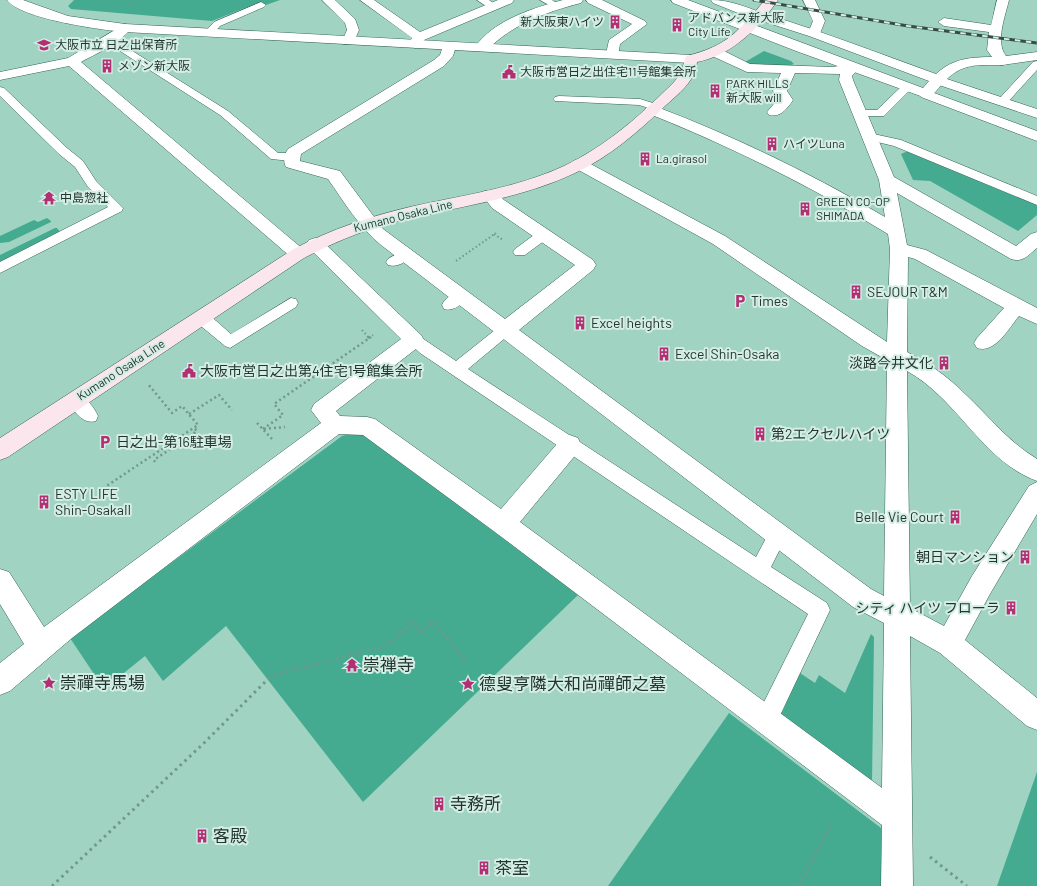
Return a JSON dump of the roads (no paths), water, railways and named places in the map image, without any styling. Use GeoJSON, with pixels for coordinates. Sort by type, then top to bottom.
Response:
{"type":"FeatureCollection","features":[{"type":"Feature","properties":{"kind":"main road"},"geometry":{"type":"LineString","coordinates":[[691,58],[717,53],[728,46],[746,29],[772,0]]}},
{"type":"Feature","properties":{"kind":"main road","name":"Kumano Osaka Line"},"geometry":{"type":"LineString","coordinates":[[0,450],[306,249],[340,232],[368,222],[490,195],[535,183],[579,164],[613,144],[653,109],[686,76],[691,68],[691,58]]}},
{"type":"Feature","properties":{"kind":"street"},"geometry":{"type":"LineString","coordinates":[[13,0],[37,12],[68,21],[125,28],[348,41],[417,41],[449,46],[691,58]]}},
{"type":"Feature","properties":{"kind":"street"},"geometry":{"type":"LineString","coordinates":[[328,0],[351,22],[353,30],[348,41]]}},
{"type":"Feature","properties":{"kind":"street"},"geometry":{"type":"LineString","coordinates":[[366,0],[417,41]]}},
{"type":"Feature","properties":{"kind":"street"},"geometry":{"type":"LineString","coordinates":[[417,41],[487,3],[508,0]]}},
{"type":"Feature","properties":{"kind":"street"},"geometry":{"type":"LineString","coordinates":[[482,47],[492,35],[550,3],[577,0]]}},
{"type":"Feature","properties":{"kind":"street"},"geometry":{"type":"LineString","coordinates":[[592,0],[641,24],[614,43],[613,54]]}},
{"type":"Feature","properties":{"kind":"street"},"geometry":{"type":"LineString","coordinates":[[676,0],[746,29],[779,39],[852,68],[1037,136]]}},
{"type":"Feature","properties":{"kind":"street"},"geometry":{"type":"LineString","coordinates":[[717,0],[814,33],[938,80],[1037,114]]}},
{"type":"Feature","properties":{"kind":"street"},"geometry":{"type":"LineString","coordinates":[[732,0],[754,0]]}},
{"type":"Feature","properties":{"kind":"street"},"geometry":{"type":"LineString","coordinates":[[809,0],[819,21],[814,33]]}},
{"type":"Feature","properties":{"kind":"street"},"geometry":{"type":"LineString","coordinates":[[1002,61],[994,50],[996,30],[1003,0]]}},
{"type":"Feature","properties":{"kind":"street"},"geometry":{"type":"LineString","coordinates":[[944,22],[996,30]]}},
{"type":"Feature","properties":{"kind":"street"},"geometry":{"type":"LineString","coordinates":[[0,76],[72,60],[110,40],[125,28]]}},
{"type":"Feature","properties":{"kind":"street"},"geometry":{"type":"LineString","coordinates":[[449,46],[446,56],[439,63],[398,91],[292,152],[292,164],[334,175],[377,233],[406,257],[434,276],[455,301],[505,330],[862,598],[949,644],[1037,716]]}},
{"type":"Feature","properties":{"kind":"street"},"geometry":{"type":"LineString","coordinates":[[717,53],[747,68],[832,71],[852,68]]}},
{"type":"Feature","properties":{"kind":"street"},"geometry":{"type":"LineString","coordinates":[[1002,61],[1037,56]]}},
{"type":"Feature","properties":{"kind":"street"},"geometry":{"type":"LineString","coordinates":[[72,60],[306,249],[414,340],[322,410],[336,425]]}},
{"type":"Feature","properties":{"kind":"street"},"geometry":{"type":"LineString","coordinates":[[926,94],[938,80],[951,70],[966,62],[1002,61],[1037,64]]}},
{"type":"Feature","properties":{"kind":"street"},"geometry":{"type":"LineString","coordinates":[[0,89],[40,67]]}},
{"type":"Feature","properties":{"kind":"street"},"geometry":{"type":"LineString","coordinates":[[852,68],[846,76],[846,80],[887,180],[898,241],[896,356],[897,886]]}},
{"type":"Feature","properties":{"kind":"street"},"geometry":{"type":"LineString","coordinates":[[774,112],[786,100],[780,91],[790,69]]}},
{"type":"Feature","properties":{"kind":"street"},"geometry":{"type":"LineString","coordinates":[[653,109],[726,140],[838,197],[898,241],[1037,316]]}},
{"type":"Feature","properties":{"kind":"street"},"geometry":{"type":"LineString","coordinates":[[579,164],[719,240],[869,341],[923,370],[942,385],[1009,453],[1037,471]]}},
{"type":"Feature","properties":{"kind":"street"},"geometry":{"type":"LineString","coordinates":[[887,180],[1017,255],[1037,238]]}},
{"type":"Feature","properties":{"kind":"street"},"geometry":{"type":"LineString","coordinates":[[490,195],[498,204],[588,265],[505,330]]}},
{"type":"Feature","properties":{"kind":"street"},"geometry":{"type":"LineString","coordinates":[[984,344],[1017,306]]}},
{"type":"Feature","properties":{"kind":"street"},"geometry":{"type":"LineString","coordinates":[[0,681],[42,648],[63,629],[336,425],[367,426],[503,524],[896,817]]}},
{"type":"Feature","properties":{"kind":"street"},"geometry":{"type":"LineString","coordinates":[[503,524],[570,445]]}},
{"type":"Feature","properties":{"kind":"street"},"geometry":{"type":"LineString","coordinates":[[949,644],[981,585],[1037,493]]}},
{"type":"Feature","properties":{"kind":"street"},"geometry":{"type":"LineString","coordinates":[[0,581],[42,648]]}},
{"type":"Feature","properties":{"kind":"lane"},"geometry":{"type":"LineString","coordinates":[[209,33],[217,24],[261,5]]}},
{"type":"Feature","properties":{"kind":"lane"},"geometry":{"type":"LineString","coordinates":[[110,40],[224,113],[275,156],[292,157]]}},
{"type":"Feature","properties":{"kind":"lane"},"geometry":{"type":"LineString","coordinates":[[1002,102],[1037,64]]}},
{"type":"Feature","properties":{"kind":"lane"},"geometry":{"type":"LineString","coordinates":[[859,113],[880,114],[907,88]]}},
{"type":"Feature","properties":{"kind":"lane"},"geometry":{"type":"LineString","coordinates":[[0,89],[63,151],[79,164],[92,184],[117,208],[0,268]]}},
{"type":"Feature","properties":{"kind":"lane"},"geometry":{"type":"LineString","coordinates":[[559,99],[640,102],[653,109]]}},
{"type":"Feature","properties":{"kind":"lane"},"geometry":{"type":"LineString","coordinates":[[869,137],[896,143],[1037,201]]}},
{"type":"Feature","properties":{"kind":"lane"},"geometry":{"type":"LineString","coordinates":[[520,252],[542,235]]}},
{"type":"Feature","properties":{"kind":"lane"},"geometry":{"type":"LineString","coordinates":[[201,318],[230,342],[290,303]]}},
{"type":"Feature","properties":{"kind":"lane"},"geometry":{"type":"LineString","coordinates":[[457,369],[505,330]]}},
{"type":"Feature","properties":{"kind":"lane"},"geometry":{"type":"LineString","coordinates":[[414,340],[424,349],[457,369],[824,612],[800,662],[766,720]]}},
{"type":"Feature","properties":{"kind":"lane"},"geometry":{"type":"LineString","coordinates":[[76,400],[90,416]]}},
{"type":"Feature","properties":{"kind":"lane"},"geometry":{"type":"LineString","coordinates":[[759,570],[778,536]]}},
{"type":"Feature","properties":{"kind":"railway"},"geometry":{"type":"LineString","coordinates":[[754,0],[908,26],[1037,43]]}},
{"type":"Feature","properties":{"kind":"place","name":"新大阪東ハイツ"},"geometry":{"type":"Point","coordinates":[615,22]}},
{"type":"Feature","properties":{"kind":"place","name":"アドバンス新大阪 City Life"},"geometry":{"type":"Point","coordinates":[677,25]}},
{"type":"Feature","properties":{"kind":"place","name":"大阪市立 日之出保育所"},"geometry":{"type":"Point","coordinates":[44,45]}},
{"type":"Feature","properties":{"kind":"place","name":"メゾン新大阪"},"geometry":{"type":"Point","coordinates":[107,66]}},
{"type":"Feature","properties":{"kind":"place","name":"大阪市営日之出住宅11号館集会所"},"geometry":{"type":"Point","coordinates":[509,72]}},
{"type":"Feature","properties":{"kind":"place","name":"PARK HILLS 新大阪 will"},"geometry":{"type":"Point","coordinates":[715,91]}},
{"type":"Feature","properties":{"kind":"place","name":"ハイツLuna"},"geometry":{"type":"Point","coordinates":[772,144]}},
{"type":"Feature","properties":{"kind":"place","name":"La.girasol"},"geometry":{"type":"Point","coordinates":[645,159]}},
{"type":"Feature","properties":{"kind":"place","name":"中島惣社"},"geometry":{"type":"Point","coordinates":[49,198]}},
{"type":"Feature","properties":{"kind":"place","name":"GREEN CO-OP SHIMADA"},"geometry":{"type":"Point","coordinates":[805,209]}},
{"type":"Feature","properties":{"kind":"place","name":"SEJOUR T&M"},"geometry":{"type":"Point","coordinates":[856,292]}},
{"type":"Feature","properties":{"kind":"place","name":"Times"},"geometry":{"type":"Point","coordinates":[740,301]}},
{"type":"Feature","properties":{"kind":"place","name":"Excel heights"},"geometry":{"type":"Point","coordinates":[580,323]}},
{"type":"Feature","properties":{"kind":"place","name":"Excel Shin-Osaka"},"geometry":{"type":"Point","coordinates":[664,354]}},
{"type":"Feature","properties":{"kind":"place","name":"淡路今井文化"},"geometry":{"type":"Point","coordinates":[944,363]}},
{"type":"Feature","properties":{"kind":"place","name":"大阪市営日之出第4住宅1号館集会所"},"geometry":{"type":"Point","coordinates":[189,371]}},
{"type":"Feature","properties":{"kind":"place","name":"第2エクセルハイツ"},"geometry":{"type":"Point","coordinates":[760,434]}},
{"type":"Feature","properties":{"kind":"place","name":"日之出-第16駐車場"},"geometry":{"type":"Point","coordinates":[105,442]}},
{"type":"Feature","properties":{"kind":"place","name":"ESTY LIFE Shin-OsakaII"},"geometry":{"type":"Point","coordinates":[44,502]}},
{"type":"Feature","properties":{"kind":"place","name":"Belle Vie Court"},"geometry":{"type":"Point","coordinates":[955,517]}},
{"type":"Feature","properties":{"kind":"place","name":"朝日マンション"},"geometry":{"type":"Point","coordinates":[1025,557]}},
{"type":"Feature","properties":{"kind":"place","name":"シティ ハイツ フローラ"},"geometry":{"type":"Point","coordinates":[1011,608]}},
{"type":"Feature","properties":{"kind":"place","name":"崇禅寺"},"geometry":{"type":"Point","coordinates":[352,665]}},
{"type":"Feature","properties":{"kind":"place","name":"崇禪寺馬場"},"geometry":{"type":"Point","coordinates":[49,683]}},
{"type":"Feature","properties":{"kind":"place","name":"德叟亨隣大和尚禪師之墓"},"geometry":{"type":"Point","coordinates":[468,684]}},
{"type":"Feature","properties":{"kind":"place","name":"寺務所"},"geometry":{"type":"Point","coordinates":[439,804]}},
{"type":"Feature","properties":{"kind":"place","name":"客殿"},"geometry":{"type":"Point","coordinates":[202,836]}},
{"type":"Feature","properties":{"kind":"place","name":"茶室"},"geometry":{"type":"Point","coordinates":[484,868]}}]}
